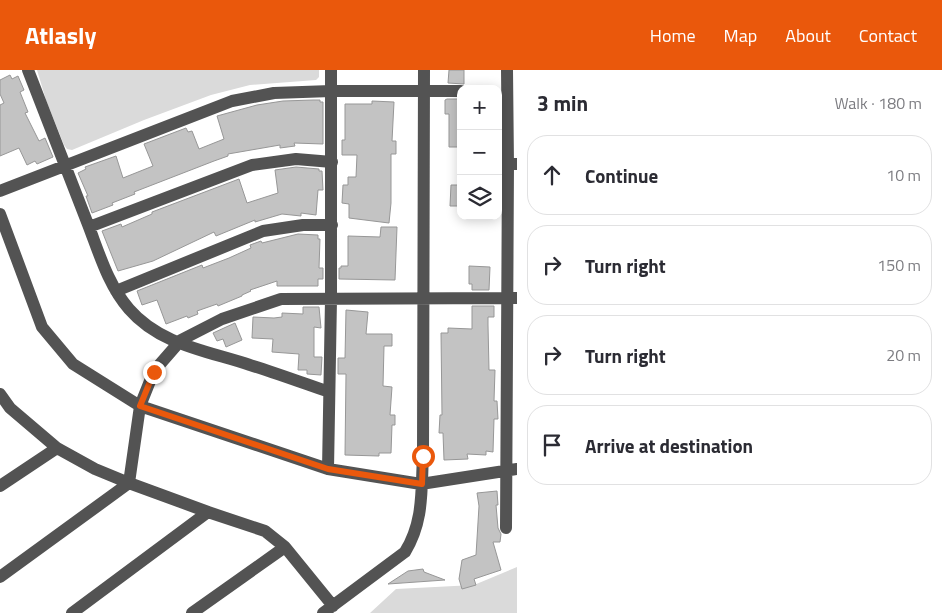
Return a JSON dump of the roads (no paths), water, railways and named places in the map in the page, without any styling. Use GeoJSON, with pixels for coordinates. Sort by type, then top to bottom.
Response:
{"type":"FeatureCollection","features":[{"type":"Feature","properties":{"kind":"street"},"geometry":{"type":"LineString","coordinates":[[28,70],[112,285],[130,310],[156,332],[179,343],[249,364],[330,392]]}},
{"type":"Feature","properties":{"kind":"street"},"geometry":{"type":"LineString","coordinates":[[328,469],[332,224],[331,70]]}},
{"type":"Feature","properties":{"kind":"street"},"geometry":{"type":"LineString","coordinates":[[0,394],[10,408],[57,448],[95,470],[265,531],[285,547],[328,609],[406,552],[414,538],[418,523],[422,484],[424,70]]}},
{"type":"Feature","properties":{"kind":"street"},"geometry":{"type":"LineString","coordinates":[[506,528],[512,470],[512,164],[507,70]]}},
{"type":"Feature","properties":{"kind":"street"},"geometry":{"type":"LineString","coordinates":[[0,191],[232,101],[274,94],[331,90],[457,91]]}},
{"type":"Feature","properties":{"kind":"street"},"geometry":{"type":"LineString","coordinates":[[89,228],[252,165],[296,159],[332,162]]}},
{"type":"Feature","properties":{"kind":"street"},"geometry":{"type":"LineString","coordinates":[[0,214],[42,327],[73,364],[140,406],[328,469],[422,484],[512,470]]}},
{"type":"Feature","properties":{"kind":"street"},"geometry":{"type":"LineString","coordinates":[[116,291],[263,231],[303,225],[332,224]]}},
{"type":"Feature","properties":{"kind":"street"},"geometry":{"type":"LineString","coordinates":[[0,577],[129,483],[140,406],[154,372],[179,343],[222,319],[281,299],[512,298]]}},
{"type":"Feature","properties":{"kind":"street"},"geometry":{"type":"LineString","coordinates":[[0,486],[57,448]]}},
{"type":"Feature","properties":{"kind":"street"},"geometry":{"type":"LineString","coordinates":[[72,613],[208,512]]}},
{"type":"Feature","properties":{"kind":"street"},"geometry":{"type":"LineString","coordinates":[[192,613],[285,547]]}}]}
